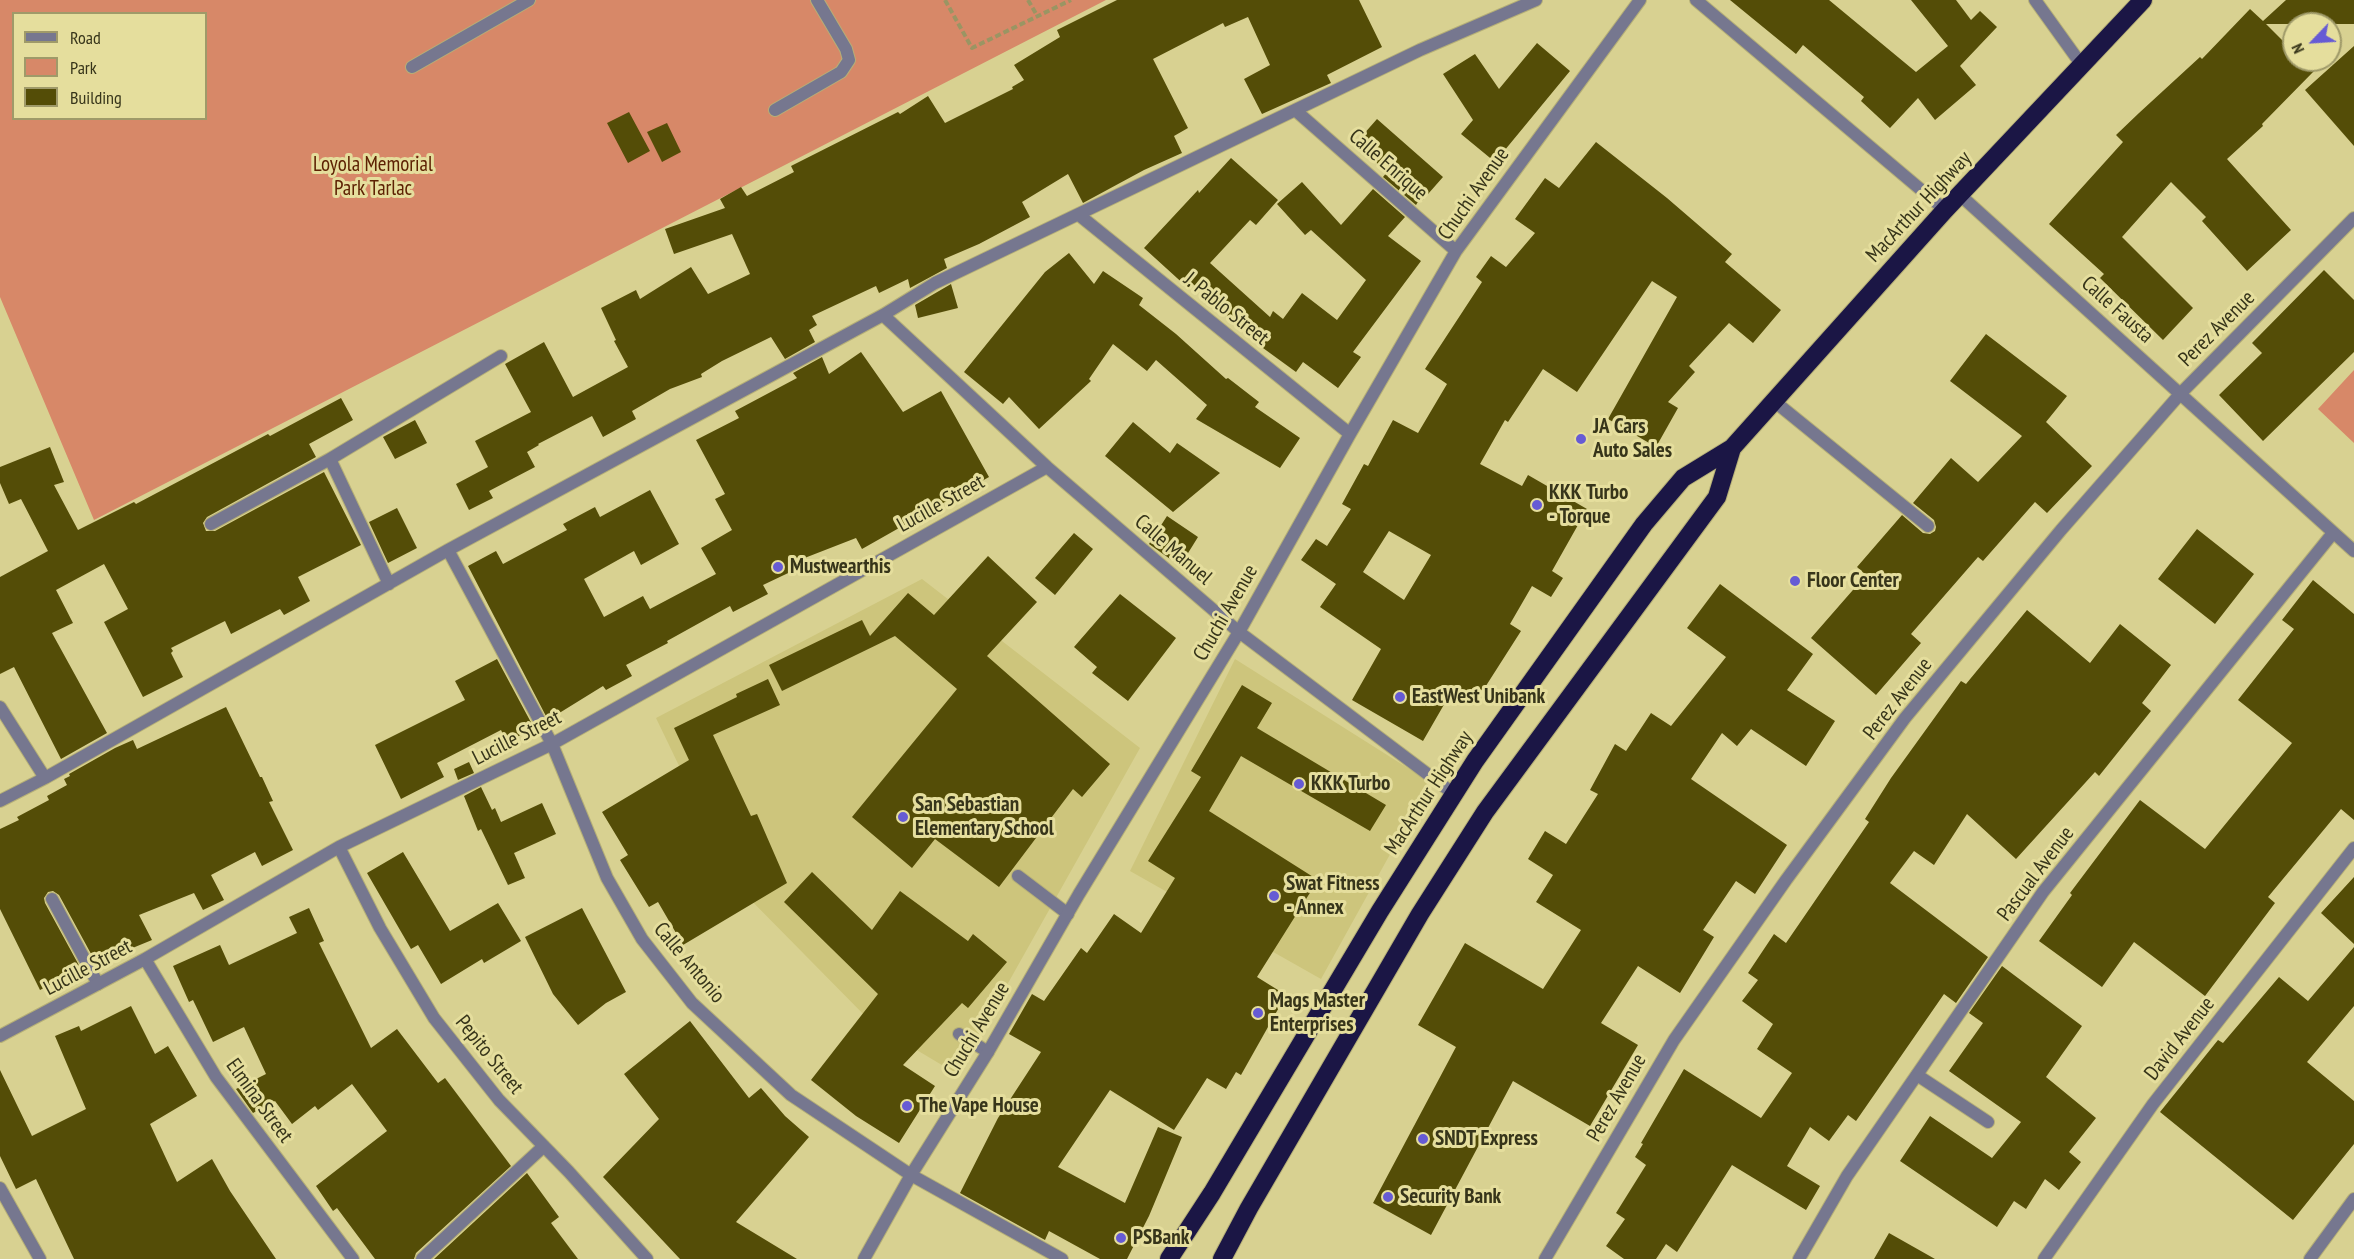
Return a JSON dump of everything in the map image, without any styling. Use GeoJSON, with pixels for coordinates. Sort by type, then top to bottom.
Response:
{"type":"FeatureCollection","features":[{"type":"Feature","properties":{"kind":"highway","name":"MacArthur Highway"},"geometry":{"type":"LineString","coordinates":[[1169,1259],[1212,1193],[1380,911],[1475,761],[1644,524],[1683,478],[1732,448],[1945,210],[2143,0]]}},
{"type":"Feature","properties":{"kind":"highway","name":"MacArthur Highway"},"geometry":{"type":"LineString","coordinates":[[1222,1259],[1420,914],[1485,812],[1717,497],[1732,448]]}},
{"type":"Feature","properties":{"kind":"street"},"geometry":{"type":"LineString","coordinates":[[412,66],[529,0]]}},
{"type":"Feature","properties":{"kind":"street"},"geometry":{"type":"LineString","coordinates":[[775,110],[841,72],[849,60],[846,49],[817,0]]}},
{"type":"Feature","properties":{"kind":"street"},"geometry":{"type":"LineString","coordinates":[[0,801],[45,778],[448,550],[883,315],[935,283],[1419,50],[1536,0]]}},
{"type":"Feature","properties":{"kind":"street","name":"Chuchi Avenue"},"geometry":{"type":"LineString","coordinates":[[864,1259],[911,1176],[988,1052],[1068,914],[1239,632],[1456,251],[1640,0]]}},
{"type":"Feature","properties":{"kind":"street"},"geometry":{"type":"LineString","coordinates":[[1696,0],[1945,210]]}},
{"type":"Feature","properties":{"kind":"street"},"geometry":{"type":"LineString","coordinates":[[2035,0],[2081,64]]}},
{"type":"Feature","properties":{"kind":"street","name":"Calle Enrique"},"geometry":{"type":"LineString","coordinates":[[1295,110],[1456,251]]}},
{"type":"Feature","properties":{"kind":"street","name":"Calle Fausta"},"geometry":{"type":"LineString","coordinates":[[1960,195],[2354,551]]}},
{"type":"Feature","properties":{"kind":"street","name":"J. Pablo Street"},"geometry":{"type":"LineString","coordinates":[[1079,215],[1350,434]]}},
{"type":"Feature","properties":{"kind":"street","name":"Perez Avenue"},"geometry":{"type":"LineString","coordinates":[[1545,1259],[1674,1040],[1786,880],[1905,718],[2061,530],[2181,393],[2354,218]]}},
{"type":"Feature","properties":{"kind":"street","name":"Calle Manuel"},"geometry":{"type":"LineString","coordinates":[[883,315],[1047,467],[1239,632],[1454,794]]}},
{"type":"Feature","properties":{"kind":"street"},"geometry":{"type":"LineString","coordinates":[[211,524],[330,459],[501,356]]}},
{"type":"Feature","properties":{"kind":"street"},"geometry":{"type":"LineString","coordinates":[[1774,401],[1928,526]]}},
{"type":"Feature","properties":{"kind":"street"},"geometry":{"type":"LineString","coordinates":[[330,459],[389,584]]}},
{"type":"Feature","properties":{"kind":"street","name":"Lucille Street"},"geometry":{"type":"LineString","coordinates":[[0,1036],[145,959],[339,847],[552,744],[1047,467]]}},
{"type":"Feature","properties":{"kind":"street","name":"Pascual Avenue"},"geometry":{"type":"LineString","coordinates":[[1799,1259],[1847,1176],[2043,892],[2333,533]]}},
{"type":"Feature","properties":{"kind":"street","name":"Calle Antonio"},"geometry":{"type":"LineString","coordinates":[[448,550],[552,744],[607,878],[642,939],[692,1003],[791,1095],[911,1176],[1062,1259]]}},
{"type":"Feature","properties":{"kind":"street"},"geometry":{"type":"LineString","coordinates":[[0,707],[45,778]]}},
{"type":"Feature","properties":{"kind":"street","name":"Pepito Street"},"geometry":{"type":"LineString","coordinates":[[339,847],[380,928],[434,1018],[499,1100],[647,1259]]}},
{"type":"Feature","properties":{"kind":"street","name":"David Avenue"},"geometry":{"type":"LineString","coordinates":[[2044,1259],[2153,1104],[2354,848]]}},
{"type":"Feature","properties":{"kind":"street"},"geometry":{"type":"LineString","coordinates":[[1018,876],[1068,914]]}},
{"type":"Feature","properties":{"kind":"street"},"geometry":{"type":"LineString","coordinates":[[52,899],[98,984]]}},
{"type":"Feature","properties":{"kind":"street","name":"Elmina Street"},"geometry":{"type":"LineString","coordinates":[[145,959],[216,1077],[353,1259]]}},
{"type":"Feature","properties":{"kind":"street"},"geometry":{"type":"LineString","coordinates":[[959,1034],[988,1052]]}},
{"type":"Feature","properties":{"kind":"street"},"geometry":{"type":"LineString","coordinates":[[1917,1075],[1988,1122]]}},
{"type":"Feature","properties":{"kind":"street"},"geometry":{"type":"LineString","coordinates":[[422,1259],[544,1146]]}},
{"type":"Feature","properties":{"kind":"street"},"geometry":{"type":"LineString","coordinates":[[0,1188],[40,1259]]}},
{"type":"Feature","properties":{"kind":"street"},"geometry":{"type":"LineString","coordinates":[[2310,1259],[2354,1199]]}},
{"type":"Feature","properties":{"kind":"path"},"geometry":{"type":"LineString","coordinates":[[945,0],[972,48],[1071,0]]}},
{"type":"Feature","properties":{"kind":"path"},"geometry":{"type":"LineString","coordinates":[[1028,0],[1038,17]]}},
{"type":"Feature","properties":{"kind":"shaded area","name":"San Sebastian Elementary School"},"geometry":{"type":"Polygon","coordinates":[[[922,579],[1140,748],[957,1074],[873,1024],[737,886],[656,718],[922,579]]]}},
{"type":"Feature","properties":{"kind":"shaded area"},"geometry":{"type":"Polygon","coordinates":[[[1235,659],[1430,782],[1321,979],[1130,871],[1235,659]]]}},
{"type":"Feature","properties":{"kind":"green space","name":"Loyola Memorial Park Tarlac"},"geometry":{"type":"Polygon","coordinates":[[[0,0],[1106,0],[94,520],[0,297],[0,0]]]}},
{"type":"Feature","properties":{"kind":"green space"},"geometry":{"type":"Polygon","coordinates":[[[2354,370],[2354,443],[2318,409],[2354,370]]]}},
{"type":"Feature","properties":{"kind":"building"},"geometry":{"type":"Polygon","coordinates":[[[1117,0],[1359,0],[1382,47],[1327,75],[1331,83],[1262,114],[1244,79],[1270,65],[1248,17],[1225,27],[1223,23],[1153,59],[1188,128],[1174,136],[1182,153],[1144,170],[1083,203],[1068,174],[1022,202],[1030,217],[979,244],[944,259],[947,268],[910,288],[908,279],[879,293],[876,286],[812,316],[817,325],[809,330],[815,342],[785,359],[771,337],[722,361],[701,374],[702,377],[670,389],[632,411],[636,419],[603,437],[592,416],[538,444],[527,452],[535,467],[489,491],[493,498],[469,510],[456,484],[488,467],[475,441],[531,412],[505,364],[544,342],[573,397],[628,367],[614,341],[616,340],[601,308],[636,290],[640,299],[691,267],[708,294],[750,274],[732,234],[674,254],[665,229],[725,208],[720,199],[741,187],[747,196],[794,172],[791,166],[898,112],[900,114],[928,96],[945,123],[1013,89],[1012,87],[1024,80],[1014,65],[1060,37],[1057,30],[1117,0]]]}},
{"type":"Feature","properties":{"kind":"building"},"geometry":{"type":"Polygon","coordinates":[[[1730,0],[1829,0],[1916,72],[1948,46],[1911,0],[1956,0],[1971,20],[1980,11],[1997,27],[1960,66],[1976,85],[1935,120],[1918,98],[1890,128],[1861,101],[1864,97],[1803,45],[1796,54],[1730,0]]]}},
{"type":"Feature","properties":{"kind":"building"},"geometry":{"type":"Polygon","coordinates":[[[2286,0],[2354,0],[2354,24],[2342,24],[2342,12],[2282,12],[2282,24],[2266,24],[2282,40],[2282,72],[2313,72],[2262,124],[2263,126],[2227,159],[2291,230],[2247,271],[2202,221],[2206,217],[2171,182],[2122,237],[2193,308],[2163,340],[2100,278],[2104,274],[2049,224],[2123,142],[2116,135],[2139,113],[2200,57],[2202,59],[2250,9],[2263,21],[2286,0]]]}},
{"type":"Feature","properties":{"kind":"building"},"geometry":{"type":"Polygon","coordinates":[[[1537,43],[1570,71],[1495,162],[1461,134],[1473,120],[1443,74],[1475,54],[1499,89],[1537,43]]]}},
{"type":"Feature","properties":{"kind":"building"},"geometry":{"type":"Polygon","coordinates":[[[2354,46],[2354,146],[2305,90],[2325,72],[2342,72],[2342,57],[2354,46]]]}},
{"type":"Feature","properties":{"kind":"building"},"geometry":{"type":"Polygon","coordinates":[[[629,112],[650,151],[628,163],[607,123],[629,112]]]}},
{"type":"Feature","properties":{"kind":"building"},"geometry":{"type":"Polygon","coordinates":[[[1377,119],[1443,177],[1416,205],[1383,177],[1387,172],[1355,144],[1377,119]]]}},
{"type":"Feature","properties":{"kind":"building"},"geometry":{"type":"Polygon","coordinates":[[[667,123],[681,152],[662,162],[647,132],[667,123]]]}},
{"type":"Feature","properties":{"kind":"building"},"geometry":{"type":"Polygon","coordinates":[[[1596,142],[1667,198],[1732,254],[1725,262],[1781,310],[1753,343],[1729,323],[1689,366],[1695,372],[1668,402],[1678,408],[1656,447],[1608,419],[1677,297],[1652,281],[1577,392],[1543,369],[1508,422],[1505,420],[1480,464],[1522,486],[1528,475],[1587,509],[1552,571],[1563,578],[1551,597],[1532,586],[1510,624],[1521,631],[1475,703],[1453,689],[1423,741],[1352,700],[1381,649],[1320,607],[1336,584],[1301,560],[1316,539],[1327,546],[1351,509],[1342,504],[1364,464],[1368,466],[1393,420],[1418,433],[1447,384],[1425,369],[1482,282],[1476,277],[1491,256],[1506,267],[1535,233],[1515,219],[1545,178],[1559,188],[1596,142]],[[1389,531],[1363,572],[1404,600],[1431,555],[1389,531]]]}},
{"type":"Feature","properties":{"kind":"building"},"geometry":{"type":"Polygon","coordinates":[[[1231,158],[1278,200],[1256,225],[1250,220],[1210,263],[1270,317],[1273,311],[1283,319],[1302,293],[1337,320],[1366,280],[1311,230],[1305,235],[1277,204],[1302,182],[1341,225],[1373,189],[1405,217],[1388,236],[1421,261],[1353,352],[1361,357],[1338,388],[1303,362],[1296,372],[1252,340],[1192,283],[1188,288],[1144,248],[1231,158]]]}},
{"type":"Feature","properties":{"kind":"building"},"geometry":{"type":"Polygon","coordinates":[[[1069,253],[1094,284],[1103,271],[1143,298],[1139,305],[1176,334],[1226,379],[1228,378],[1259,402],[1255,407],[1300,438],[1280,468],[1196,419],[1207,405],[1156,360],[1147,371],[1113,344],[1089,379],[1091,381],[1039,429],[1009,397],[1003,404],[964,372],[1045,272],[1069,253]]]}},
{"type":"Feature","properties":{"kind":"building"},"geometry":{"type":"Polygon","coordinates":[[[2324,270],[2354,300],[2354,352],[2263,441],[2219,395],[2262,353],[2252,343],[2324,270]]]}},
{"type":"Feature","properties":{"kind":"building"},"geometry":{"type":"Polygon","coordinates":[[[951,284],[958,308],[918,318],[915,305],[951,284]]]}},
{"type":"Feature","properties":{"kind":"building"},"geometry":{"type":"Polygon","coordinates":[[[1986,334],[2067,396],[2046,422],[2092,466],[2047,513],[2035,502],[1983,561],[1978,557],[1911,634],[1921,643],[1876,695],[1811,638],[1866,575],[1857,567],[1902,515],[1923,533],[1930,534],[1935,531],[1934,520],[1913,503],[1951,458],[1978,482],[2022,436],[1950,381],[1986,334]]]}},
{"type":"Feature","properties":{"kind":"building"},"geometry":{"type":"Polygon","coordinates":[[[861,352],[903,412],[941,391],[989,477],[862,549],[856,538],[802,559],[805,565],[763,585],[768,594],[733,612],[730,606],[667,641],[668,643],[626,665],[632,676],[606,690],[603,686],[548,720],[468,566],[496,551],[503,564],[567,530],[563,524],[595,507],[600,517],[650,490],[679,544],[641,565],[634,551],[584,579],[604,617],[643,596],[650,609],[716,574],[701,548],[732,530],[715,499],[725,494],[696,440],[739,418],[735,411],[797,378],[793,373],[822,357],[829,374],[861,352]]]}},
{"type":"Feature","properties":{"kind":"building"},"geometry":{"type":"Polygon","coordinates":[[[341,398],[353,420],[309,444],[316,457],[207,517],[203,523],[206,531],[215,531],[324,472],[361,545],[298,577],[310,601],[284,615],[280,609],[231,634],[225,621],[171,648],[173,651],[171,653],[183,677],[143,697],[104,622],[128,609],[104,564],[56,590],[73,623],[52,633],[107,733],[61,759],[14,667],[0,674],[0,577],[48,551],[21,499],[9,504],[0,483],[0,467],[50,447],[64,482],[54,485],[78,530],[134,502],[136,504],[341,398]]]}},
{"type":"Feature","properties":{"kind":"building"},"geometry":{"type":"Polygon","coordinates":[[[415,420],[427,443],[395,459],[383,437],[415,420]]]}},
{"type":"Feature","properties":{"kind":"building"},"geometry":{"type":"Polygon","coordinates":[[[1133,422],[1170,453],[1177,443],[1220,473],[1173,512],[1105,456],[1133,422]]]}},
{"type":"Feature","properties":{"kind":"building"},"geometry":{"type":"Polygon","coordinates":[[[397,508],[417,548],[388,563],[369,522],[397,508]]]}},
{"type":"Feature","properties":{"kind":"building"},"geometry":{"type":"Polygon","coordinates":[[[1167,516],[1198,537],[1180,566],[1149,544],[1167,516]]]}},
{"type":"Feature","properties":{"kind":"building"},"geometry":{"type":"Polygon","coordinates":[[[2197,529],[2254,574],[2215,624],[2158,579],[2197,529]]]}},
{"type":"Feature","properties":{"kind":"building"},"geometry":{"type":"Polygon","coordinates":[[[1074,533],[1093,549],[1055,595],[1035,578],[1074,533]]]}},
{"type":"Feature","properties":{"kind":"building"},"geometry":{"type":"Polygon","coordinates":[[[988,556],[1037,602],[987,656],[1110,764],[1082,797],[1073,789],[999,887],[935,839],[912,868],[852,817],[957,689],[895,636],[782,691],[769,665],[862,620],[870,636],[908,593],[934,615],[988,556]]]}},
{"type":"Feature","properties":{"kind":"building"},"geometry":{"type":"Polygon","coordinates":[[[2313,580],[2354,614],[2354,820],[2341,809],[2268,897],[2275,903],[2205,996],[2134,942],[2102,987],[2039,941],[2072,895],[2070,893],[2140,800],[2205,849],[2292,743],[2238,700],[2294,629],[2282,620],[2313,580]]]}},
{"type":"Feature","properties":{"kind":"building"},"geometry":{"type":"Polygon","coordinates":[[[1720,584],[1813,654],[1787,690],[1835,721],[1806,766],[1751,729],[1737,746],[1722,733],[1691,779],[1787,845],[1755,894],[1736,881],[1703,930],[1714,937],[1680,993],[1638,966],[1601,1023],[1638,1045],[1590,1126],[1513,1081],[1431,1235],[1373,1203],[1456,1047],[1418,1025],[1465,943],[1543,989],[1581,930],[1536,902],[1553,875],[1528,859],[1545,831],[1566,844],[1598,794],[1590,790],[1615,744],[1626,751],[1651,713],[1671,726],[1726,657],[1687,628],[1720,584]]]}},
{"type":"Feature","properties":{"kind":"building"},"geometry":{"type":"Polygon","coordinates":[[[1120,594],[1176,638],[1128,701],[1092,673],[1097,667],[1074,647],[1120,594]]]}},
{"type":"Feature","properties":{"kind":"building"},"geometry":{"type":"Polygon","coordinates":[[[2027,610],[2090,663],[2120,624],[2171,665],[2142,703],[2151,711],[2099,776],[2095,772],[2016,859],[1967,814],[1934,865],[1914,851],[1890,883],[1988,957],[1956,1003],[1944,994],[1856,1121],[1848,1115],[1829,1141],[1810,1127],[1787,1166],[1820,1186],[1806,1210],[1732,1165],[1677,1252],[1666,1244],[1656,1259],[1624,1259],[1606,1246],[1625,1219],[1616,1213],[1646,1165],[1635,1157],[1643,1144],[1641,1143],[1684,1069],[1761,1118],[1792,1073],[1757,1049],[1773,1024],[1742,1001],[1758,980],[1748,973],[1774,934],[1786,943],[1869,822],[1865,819],[1891,778],[1961,681],[1966,684],[2027,610]]]}},
{"type":"Feature","properties":{"kind":"building"},"geometry":{"type":"Polygon","coordinates":[[[497,659],[534,728],[507,742],[501,730],[437,763],[444,777],[401,799],[375,745],[465,700],[455,681],[497,659]]]}},
{"type":"Feature","properties":{"kind":"building"},"geometry":{"type":"Polygon","coordinates":[[[768,679],[780,705],[713,735],[751,816],[757,814],[787,883],[683,945],[658,902],[649,907],[620,860],[628,855],[602,812],[689,760],[674,728],[768,679]]]}},
{"type":"Feature","properties":{"kind":"building"},"geometry":{"type":"Polygon","coordinates":[[[1242,685],[1272,703],[1257,728],[1386,805],[1370,831],[1241,756],[1209,811],[1318,880],[1257,977],[1286,995],[1241,1075],[1236,1072],[1226,1089],[1207,1078],[1174,1130],[1110,1090],[1058,1167],[1125,1203],[1158,1127],[1182,1137],[1149,1216],[1127,1259],[1100,1259],[1049,1231],[1045,1240],[960,1193],[998,1118],[1041,1052],[1009,1034],[1032,994],[1044,1001],[1081,948],[1087,953],[1114,914],[1141,933],[1175,878],[1148,861],[1201,777],[1191,771],[1242,685]]]}},
{"type":"Feature","properties":{"kind":"building"},"geometry":{"type":"Polygon","coordinates":[[[226,707],[262,777],[273,801],[269,802],[293,850],[262,866],[255,852],[211,875],[224,900],[203,910],[194,893],[139,915],[152,940],[96,963],[59,895],[53,891],[48,892],[44,898],[45,903],[81,969],[40,990],[0,909],[0,829],[19,820],[17,817],[49,800],[47,796],[67,785],[64,779],[70,776],[69,774],[115,748],[133,740],[137,749],[226,707]]]}},
{"type":"Feature","properties":{"kind":"building"},"geometry":{"type":"Polygon","coordinates":[[[469,762],[474,773],[458,780],[454,769],[469,762]]]}},
{"type":"Feature","properties":{"kind":"building"},"geometry":{"type":"Polygon","coordinates":[[[481,787],[492,810],[495,808],[501,822],[542,803],[556,834],[514,853],[525,878],[508,885],[481,829],[478,831],[464,796],[481,787]]]}},
{"type":"Feature","properties":{"kind":"building"},"geometry":{"type":"Polygon","coordinates":[[[403,852],[450,931],[498,903],[521,941],[484,963],[482,959],[441,984],[418,945],[411,949],[367,873],[403,852]]]}},
{"type":"Feature","properties":{"kind":"building"},"geometry":{"type":"Polygon","coordinates":[[[812,872],[872,930],[900,891],[968,941],[973,934],[1007,962],[968,1008],[962,1003],[903,1065],[935,1086],[899,1143],[856,1116],[811,1080],[878,994],[784,902],[812,872]]]}},
{"type":"Feature","properties":{"kind":"building"},"geometry":{"type":"Polygon","coordinates":[[[2354,877],[2354,944],[2321,913],[2354,877]]]}},
{"type":"Feature","properties":{"kind":"building"},"geometry":{"type":"Polygon","coordinates":[[[309,908],[324,941],[319,943],[371,1048],[397,1029],[438,1083],[445,1078],[511,1166],[416,1253],[414,1259],[375,1259],[337,1208],[333,1211],[316,1186],[387,1131],[352,1084],[318,1110],[315,1106],[292,1124],[275,1101],[253,1113],[236,1089],[266,1074],[244,1027],[213,1042],[193,1000],[189,1002],[173,966],[220,945],[229,965],[297,933],[289,917],[309,908]]]}},
{"type":"Feature","properties":{"kind":"building"},"geometry":{"type":"Polygon","coordinates":[[[582,908],[626,992],[606,1003],[578,1025],[553,994],[525,937],[582,908]]]}},
{"type":"Feature","properties":{"kind":"building"},"geometry":{"type":"Polygon","coordinates":[[[2354,947],[2354,1006],[2307,1062],[2354,1101],[2354,1144],[2293,1220],[2160,1112],[2218,1040],[2223,1043],[2279,977],[2308,1001],[2354,947]]]}},
{"type":"Feature","properties":{"kind":"building"},"geometry":{"type":"Polygon","coordinates":[[[2002,966],[2082,1026],[2046,1077],[2096,1118],[2069,1152],[2081,1162],[2059,1190],[2045,1179],[2026,1209],[2014,1201],[1997,1227],[1900,1161],[1930,1116],[1992,1158],[2021,1122],[1949,1071],[1983,1023],[1969,1013],[2002,966]]]}},
{"type":"Feature","properties":{"kind":"building"},"geometry":{"type":"Polygon","coordinates":[[[131,1006],[155,1054],[168,1046],[197,1096],[150,1124],[177,1182],[212,1159],[230,1191],[276,1259],[74,1259],[36,1179],[16,1189],[0,1156],[0,1070],[32,1136],[86,1109],[55,1036],[79,1026],[81,1031],[131,1006]]]}},
{"type":"Feature","properties":{"kind":"building"},"geometry":{"type":"Polygon","coordinates":[[[690,1021],[749,1098],[761,1088],[785,1116],[809,1137],[736,1222],[797,1259],[680,1259],[603,1177],[659,1119],[624,1074],[690,1021]]]}},
{"type":"Feature","properties":{"kind":"building"},"geometry":{"type":"Polygon","coordinates":[[[527,1173],[559,1217],[551,1223],[578,1259],[434,1259],[527,1173]]]}},
{"type":"Feature","properties":{"kind":"building"},"geometry":{"type":"Polygon","coordinates":[[[1889,1233],[1935,1259],[1874,1259],[1889,1233]]]}},
{"type":"Feature","properties":{"kind":"place","name":"JA Cars Auto Sales"},"geometry":{"type":"Point","coordinates":[1581,439]}},
{"type":"Feature","properties":{"kind":"place","name":"KKK Turbo - Torque"},"geometry":{"type":"Point","coordinates":[1537,505]}},
{"type":"Feature","properties":{"kind":"place","name":"Mustwearthis"},"geometry":{"type":"Point","coordinates":[778,567]}},
{"type":"Feature","properties":{"kind":"place","name":"Floor Center"},"geometry":{"type":"Point","coordinates":[1795,581]}},
{"type":"Feature","properties":{"kind":"place","name":"EastWest Unibank"},"geometry":{"type":"Point","coordinates":[1400,697]}},
{"type":"Feature","properties":{"kind":"place","name":"KKK Turbo"},"geometry":{"type":"Point","coordinates":[1299,784]}},
{"type":"Feature","properties":{"kind":"place","name":"San Sebastian Elementary School"},"geometry":{"type":"Point","coordinates":[903,817]}},
{"type":"Feature","properties":{"kind":"place","name":"Swat Fitness - Annex"},"geometry":{"type":"Point","coordinates":[1274,896]}},
{"type":"Feature","properties":{"kind":"place","name":"Mags Master Enterprises"},"geometry":{"type":"Point","coordinates":[1258,1013]}},
{"type":"Feature","properties":{"kind":"place","name":"The Vape House"},"geometry":{"type":"Point","coordinates":[907,1106]}},
{"type":"Feature","properties":{"kind":"place","name":"SNDT Express"},"geometry":{"type":"Point","coordinates":[1423,1139]}},
{"type":"Feature","properties":{"kind":"place","name":"Security Bank"},"geometry":{"type":"Point","coordinates":[1388,1197]}},
{"type":"Feature","properties":{"kind":"place","name":"PSBank"},"geometry":{"type":"Point","coordinates":[1121,1238]}}]}
